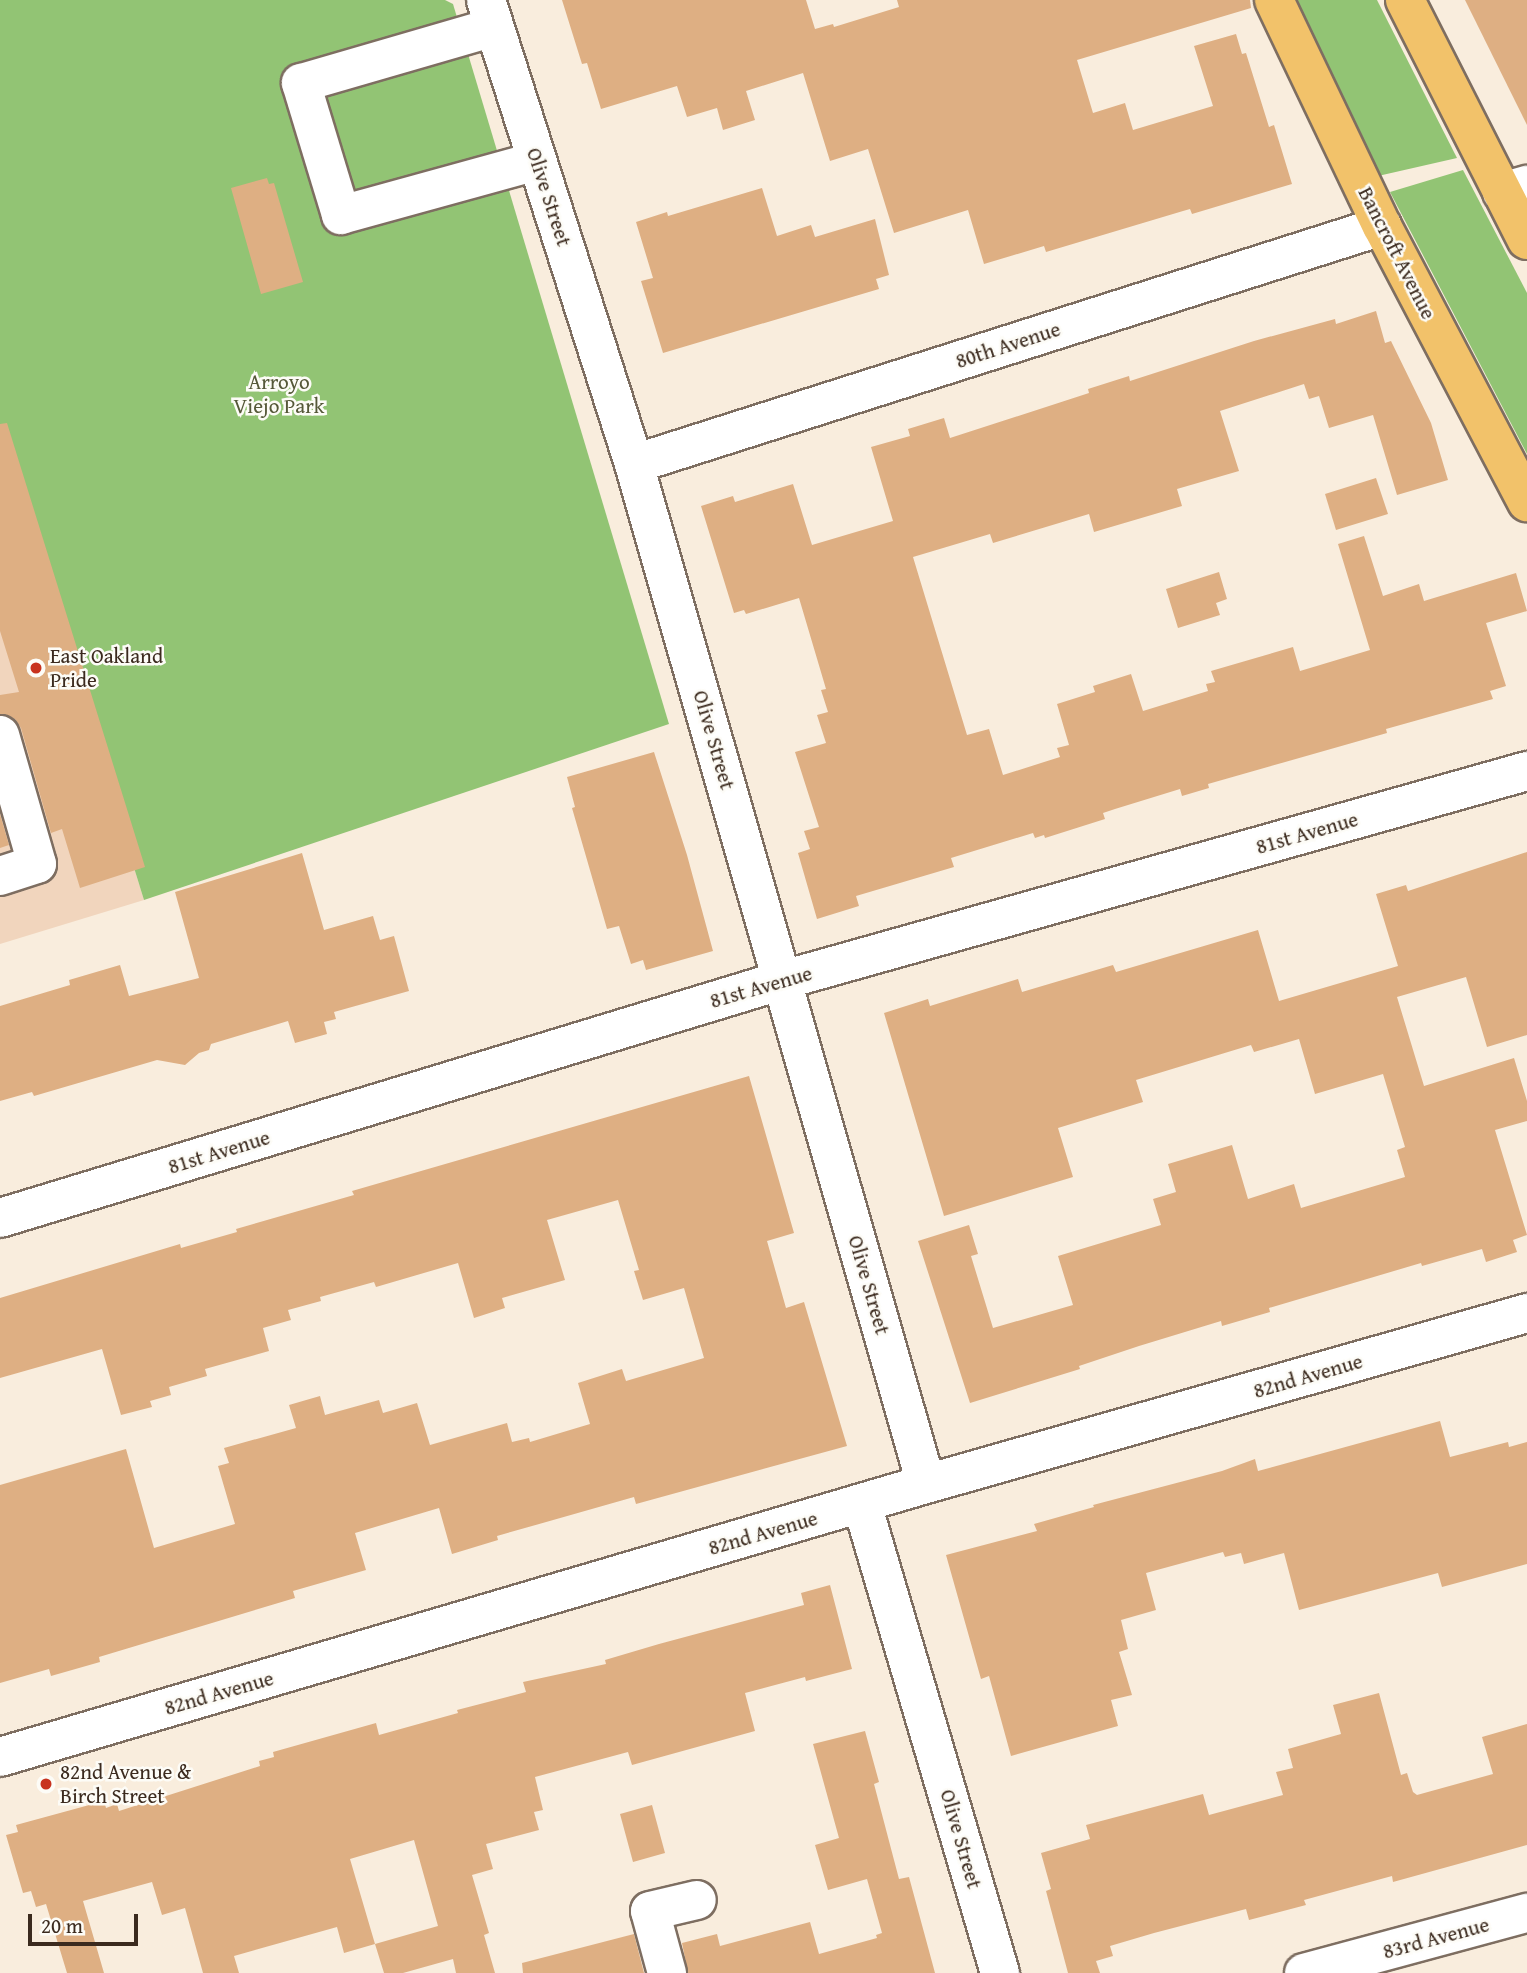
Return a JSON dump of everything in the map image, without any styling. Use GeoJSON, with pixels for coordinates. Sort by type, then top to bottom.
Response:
{"type":"FeatureCollection","features":[{"type":"Feature","properties":{"kind":"main road","name":"Bancroft Avenue"},"geometry":{"type":"LineString","coordinates":[[1275,0],[1382,226],[1527,502]]}},
{"type":"Feature","properties":{"kind":"main road"},"geometry":{"type":"LineString","coordinates":[[1405,0],[1514,189],[1527,240]]}},
{"type":"Feature","properties":{"kind":"street","name":"Olive Street"},"geometry":{"type":"LineString","coordinates":[[490,14],[635,464],[926,1484]]}},
{"type":"Feature","properties":{"kind":"street"},"geometry":{"type":"LineString","coordinates":[[490,14],[301,83],[341,215],[537,161]]}},
{"type":"Feature","properties":{"kind":"street","name":"80th Avenue"},"geometry":{"type":"LineString","coordinates":[[635,464],[1382,226]]}},
{"type":"Feature","properties":{"kind":"street"},"geometry":{"type":"LineString","coordinates":[[0,734],[37,864],[0,876]]}},
{"type":"Feature","properties":{"kind":"street","name":"81st Avenue"},"geometry":{"type":"LineString","coordinates":[[0,1219],[783,980],[1527,771]]}},
{"type":"Feature","properties":{"kind":"street","name":"82nd Avenue"},"geometry":{"type":"LineString","coordinates":[[0,1758],[926,1484],[1527,1313]]}},
{"type":"Feature","properties":{"kind":"street","name":"Olive Street"},"geometry":{"type":"LineString","coordinates":[[862,1504],[1000,1973]]}},
{"type":"Feature","properties":{"kind":"street"},"geometry":{"type":"LineString","coordinates":[[667,1973],[650,1911],[697,1900]]}},
{"type":"Feature","properties":{"kind":"street","name":"83rd Avenue"},"geometry":{"type":"LineString","coordinates":[[1304,1973],[1527,1913]]}},
{"type":"Feature","properties":{"kind":"shaded area","name":"East Oakland Pride"},"geometry":{"type":"Polygon","coordinates":[[[0,436],[144,900],[0,944],[0,436]]]}},
{"type":"Feature","properties":{"kind":"green space","name":"Arroyo Viejo Park"},"geometry":{"type":"Polygon","coordinates":[[[0,0],[445,0],[453,4],[669,724],[144,900],[0,436],[0,0]]]}},
{"type":"Feature","properties":{"kind":"green space"},"geometry":{"type":"Polygon","coordinates":[[[1294,0],[1377,0],[1457,158],[1378,176],[1294,0]]]}},
{"type":"Feature","properties":{"kind":"green space"},"geometry":{"type":"Polygon","coordinates":[[[1463,170],[1527,293],[1527,454],[1390,192],[1463,170]]]}},
{"type":"Feature","properties":{"kind":"building"},"geometry":{"type":"Polygon","coordinates":[[[562,0],[806,0],[815,29],[833,24],[834,27],[899,7],[897,0],[1250,0],[1251,8],[1077,60],[1093,113],[1125,103],[1133,130],[1213,106],[1194,46],[1236,34],[1242,54],[1246,53],[1269,127],[1274,125],[1292,184],[1192,214],[1190,209],[1046,252],[1044,246],[984,264],[968,210],[894,233],[868,149],[830,161],[803,73],[746,91],[755,120],[723,130],[717,108],[687,117],[677,86],[601,109],[587,63],[582,64],[562,0]]]}},
{"type":"Feature","properties":{"kind":"building"},"geometry":{"type":"Polygon","coordinates":[[[1465,0],[1527,0],[1527,125],[1465,0]]]}},
{"type":"Feature","properties":{"kind":"building"},"geometry":{"type":"Polygon","coordinates":[[[267,178],[269,184],[274,183],[303,282],[261,294],[231,188],[267,178]]]}},
{"type":"Feature","properties":{"kind":"building"},"geometry":{"type":"Polygon","coordinates":[[[762,188],[777,236],[811,225],[815,237],[875,219],[889,275],[876,279],[879,289],[663,353],[641,281],[653,278],[636,222],[667,212],[668,216],[762,188]]]}},
{"type":"Feature","properties":{"kind":"building"},"geometry":{"type":"Polygon","coordinates":[[[1376,311],[1385,343],[1391,341],[1431,423],[1448,480],[1397,495],[1373,415],[1329,428],[1319,396],[1309,399],[1304,384],[1220,411],[1239,471],[1177,489],[1182,506],[1094,532],[1089,514],[993,543],[990,534],[913,557],[967,735],[989,729],[1003,775],[1060,757],[1057,748],[1069,745],[1057,704],[1095,692],[1093,686],[1131,674],[1143,711],[1208,691],[1206,684],[1215,682],[1211,671],[1293,647],[1300,671],[1370,650],[1338,544],[1364,536],[1383,596],[1419,584],[1424,601],[1516,573],[1527,611],[1486,623],[1506,686],[1490,691],[1493,699],[1386,729],[1387,733],[1208,784],[1209,788],[1182,796],[1180,789],[1103,813],[1105,819],[1045,838],[1044,835],[1035,838],[1033,833],[951,858],[954,867],[856,896],[859,906],[817,919],[798,853],[810,849],[804,831],[819,827],[795,752],[826,743],[817,715],[828,712],[821,690],[826,689],[799,598],[746,614],[744,610],[734,613],[701,506],[733,496],[735,502],[793,484],[812,545],[893,521],[871,447],[910,436],[908,429],[944,418],[950,438],[1089,393],[1088,389],[1129,376],[1130,381],[1254,341],[1335,319],[1336,324],[1376,311]]]}},
{"type":"Feature","properties":{"kind":"building","name":"East Oakland Pride"},"geometry":{"type":"Polygon","coordinates":[[[7,423],[145,867],[80,888],[62,829],[51,833],[21,728],[15,719],[0,714],[0,695],[19,692],[0,631],[0,424],[7,423]]]}},
{"type":"Feature","properties":{"kind":"building"},"geometry":{"type":"Polygon","coordinates":[[[1376,478],[1388,514],[1336,530],[1325,494],[1376,478]]]}},
{"type":"Feature","properties":{"kind":"building"},"geometry":{"type":"Polygon","coordinates":[[[1219,572],[1227,599],[1216,603],[1220,615],[1178,628],[1166,589],[1219,572]]]}},
{"type":"Feature","properties":{"kind":"building"},"geometry":{"type":"Polygon","coordinates":[[[654,752],[687,855],[713,951],[646,970],[643,960],[631,964],[619,926],[607,929],[572,808],[575,807],[567,777],[654,752]]]}},
{"type":"Feature","properties":{"kind":"building"},"geometry":{"type":"Polygon","coordinates":[[[0,814],[9,845],[0,848],[0,814]]]}},
{"type":"Feature","properties":{"kind":"building"},"geometry":{"type":"Polygon","coordinates":[[[1527,852],[1527,1035],[1487,1047],[1466,977],[1397,997],[1424,1086],[1514,1058],[1527,1101],[1527,1121],[1495,1130],[1527,1235],[1513,1240],[1517,1252],[1486,1262],[1482,1249],[1422,1266],[1421,1263],[1269,1308],[1270,1312],[1222,1326],[1221,1321],[1139,1346],[1079,1366],[1080,1369],[970,1403],[918,1241],[969,1225],[978,1254],[971,1256],[993,1328],[1073,1305],[1058,1256],[1161,1225],[1153,1199],[1176,1192],[1168,1164],[1232,1145],[1248,1199],[1294,1184],[1301,1208],[1405,1177],[1397,1150],[1405,1147],[1383,1074],[1315,1094],[1299,1039],[1254,1052],[1251,1045],[1136,1080],[1143,1102],[1058,1128],[1073,1177],[944,1216],[884,1013],[928,999],[930,1006],[1018,979],[1022,992],[1113,965],[1116,972],[1258,930],[1279,1001],[1398,966],[1376,894],[1406,885],[1408,891],[1527,852]]]}},
{"type":"Feature","properties":{"kind":"building"},"geometry":{"type":"Polygon","coordinates":[[[302,853],[324,930],[373,916],[380,940],[394,936],[409,991],[334,1012],[336,1019],[324,1022],[327,1034],[295,1043],[288,1021],[211,1044],[209,1050],[199,1053],[185,1065],[157,1060],[34,1096],[32,1092],[0,1101],[0,1006],[70,985],[69,980],[120,965],[129,996],[199,978],[175,892],[302,853]]]}},
{"type":"Feature","properties":{"kind":"building"},"geometry":{"type":"Polygon","coordinates":[[[749,1076],[794,1233],[767,1241],[786,1308],[804,1302],[847,1446],[636,1504],[634,1497],[497,1536],[498,1540],[452,1554],[439,1508],[355,1533],[366,1570],[293,1591],[295,1598],[99,1657],[100,1662],[51,1676],[49,1669],[0,1683],[0,1485],[126,1449],[154,1548],[235,1524],[218,1466],[229,1463],[224,1448],[296,1428],[289,1405],[320,1396],[325,1415],[379,1400],[383,1413],[417,1403],[430,1445],[507,1423],[512,1442],[529,1438],[530,1442],[590,1424],[578,1383],[622,1369],[626,1381],[704,1358],[684,1288],[643,1300],[634,1271],[639,1270],[618,1200],[547,1220],[565,1280],[502,1298],[505,1308],[474,1318],[458,1263],[376,1287],[374,1282],[320,1297],[321,1301],[288,1310],[291,1320],[263,1328],[269,1351],[205,1369],[207,1376],[169,1387],[171,1395],[150,1401],[152,1407],[121,1415],[102,1349],[0,1378],[0,1298],[180,1244],[181,1248],[237,1232],[236,1229],[354,1195],[352,1191],[749,1076]]]}},
{"type":"Feature","properties":{"kind":"building"},"geometry":{"type":"Polygon","coordinates":[[[1440,1421],[1450,1457],[1508,1442],[1509,1447],[1527,1442],[1527,1564],[1442,1587],[1438,1573],[1299,1610],[1284,1553],[1244,1564],[1241,1553],[1225,1557],[1223,1552],[1146,1573],[1156,1610],[1121,1620],[1128,1649],[1119,1652],[1132,1695],[1111,1700],[1118,1726],[1011,1756],[989,1676],[981,1679],[946,1555],[1037,1531],[1034,1524],[1094,1507],[1093,1505],[1222,1471],[1255,1459],[1258,1471],[1440,1421]]]}},
{"type":"Feature","properties":{"kind":"building"},"geometry":{"type":"Polygon","coordinates":[[[830,1585],[852,1669],[806,1681],[805,1677],[745,1693],[755,1731],[632,1765],[628,1752],[535,1777],[543,1810],[534,1812],[539,1830],[486,1844],[493,1869],[472,1875],[489,1933],[484,1935],[495,1973],[456,1973],[453,1959],[403,1973],[384,1973],[375,1944],[344,1953],[337,1927],[234,1956],[239,1973],[203,1973],[185,1908],[162,1915],[152,1882],[83,1901],[104,1973],[67,1973],[46,1904],[36,1907],[31,1891],[23,1893],[6,1835],[18,1832],[16,1825],[104,1801],[106,1808],[117,1804],[119,1811],[260,1766],[259,1761],[274,1757],[273,1752],[376,1723],[379,1735],[458,1713],[457,1710],[526,1692],[523,1682],[606,1664],[605,1660],[804,1605],[801,1593],[830,1585]],[[414,1840],[350,1859],[375,1944],[438,1926],[414,1840]]]}},
{"type":"Feature","properties":{"kind":"building"},"geometry":{"type":"Polygon","coordinates":[[[1379,1693],[1401,1775],[1407,1773],[1413,1792],[1417,1795],[1493,1774],[1482,1737],[1527,1724],[1527,1845],[1393,1882],[1392,1876],[1304,1900],[1306,1905],[1249,1920],[1246,1909],[1154,1933],[1110,1946],[1113,1956],[1096,1961],[1100,1973],[1068,1973],[1046,1891],[1051,1889],[1041,1853],[1090,1839],[1086,1825],[1203,1794],[1209,1815],[1283,1795],[1276,1772],[1293,1768],[1288,1749],[1341,1734],[1333,1705],[1379,1693]]]}},
{"type":"Feature","properties":{"kind":"building"},"geometry":{"type":"Polygon","coordinates":[[[865,1731],[879,1782],[874,1784],[899,1879],[909,1877],[935,1973],[688,1973],[682,1943],[717,1934],[720,1946],[810,1922],[819,1954],[877,1938],[876,1935],[882,1933],[867,1879],[828,1890],[815,1845],[839,1838],[813,1744],[865,1731]]]}},
{"type":"Feature","properties":{"kind":"building"},"geometry":{"type":"Polygon","coordinates":[[[652,1805],[665,1853],[633,1862],[620,1814],[652,1805]]]}},
{"type":"Feature","properties":{"kind":"building"},"geometry":{"type":"Polygon","coordinates":[[[634,1934],[644,1973],[523,1973],[522,1963],[634,1934]]]}},
{"type":"Feature","properties":{"kind":"place","name":"East Oakland Pride"},"geometry":{"type":"Point","coordinates":[36,668]}},
{"type":"Feature","properties":{"kind":"place","name":"82nd Avenue & Birch Street"},"geometry":{"type":"Point","coordinates":[46,1784]}}]}
